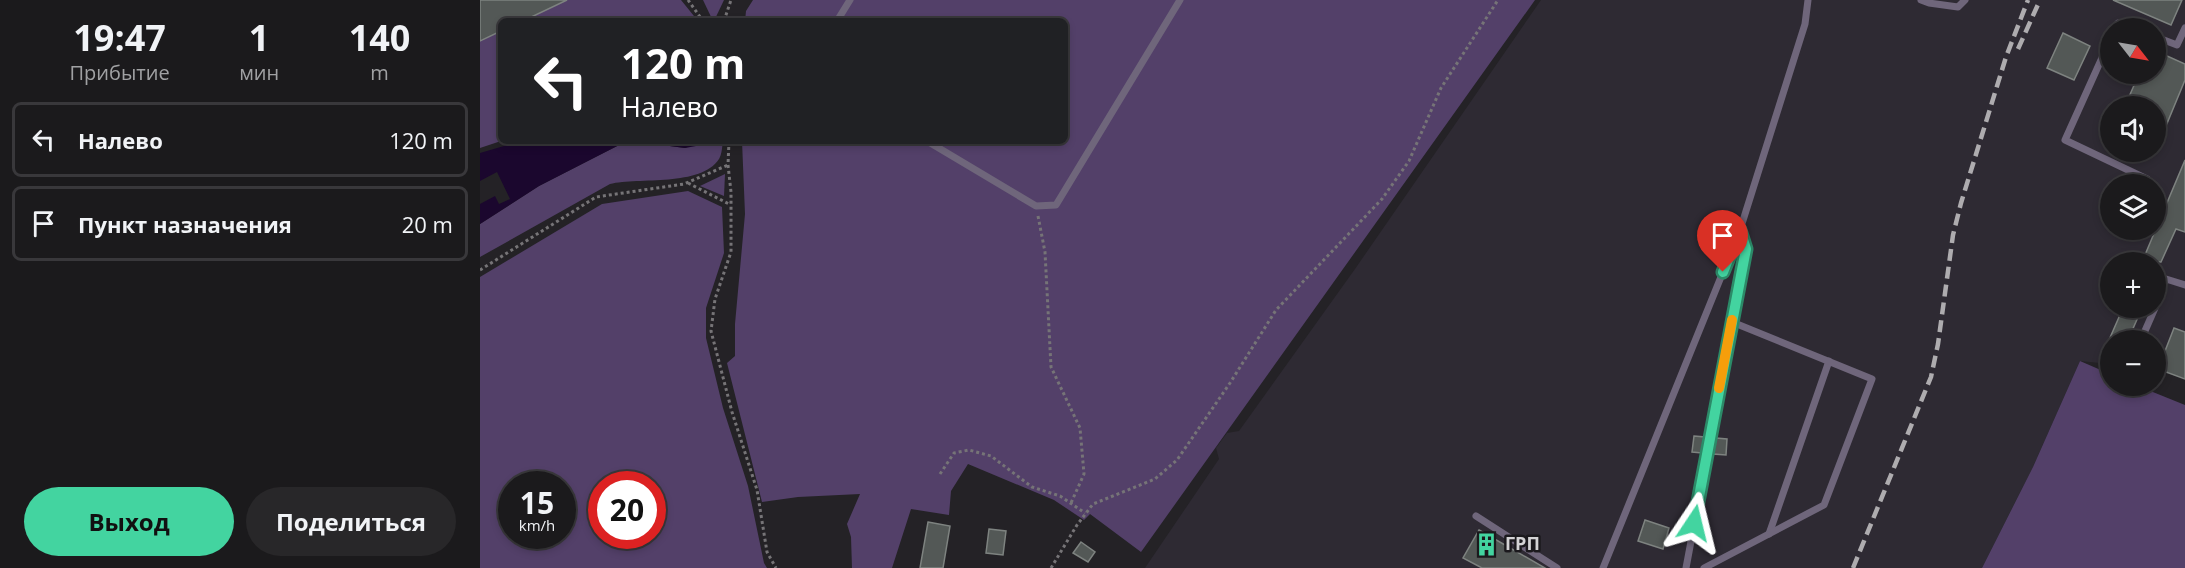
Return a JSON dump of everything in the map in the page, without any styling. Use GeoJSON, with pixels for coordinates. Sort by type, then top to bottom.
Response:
{"type":"FeatureCollection","features":[{"type":"Feature","properties":{"kind":"lane"},"geometry":{"type":"LineString","coordinates":[[839,18],[850,0]]}},
{"type":"Feature","properties":{"kind":"lane"},"geometry":{"type":"LineString","coordinates":[[932,144],[1036,206],[1056,205],[1180,0]]}},
{"type":"Feature","properties":{"kind":"lane"},"geometry":{"type":"LineString","coordinates":[[1603,568],[1740,230],[1805,24],[1808,0]]}},
{"type":"Feature","properties":{"kind":"lane"},"geometry":{"type":"LineString","coordinates":[[1921,0],[1958,7],[1965,0]]}},
{"type":"Feature","properties":{"kind":"lane"},"geometry":{"type":"LineString","coordinates":[[2166,41],[2177,45],[2185,28]]}},
{"type":"Feature","properties":{"kind":"lane"},"geometry":{"type":"LineString","coordinates":[[2100,62],[2065,141],[2136,174]]}},
{"type":"Feature","properties":{"kind":"lane"},"geometry":{"type":"LineString","coordinates":[[1686,568],[1746,249],[1740,230]]}},
{"type":"Feature","properties":{"kind":"lane"},"geometry":{"type":"LineString","coordinates":[[2166,279],[2185,285]]}},
{"type":"Feature","properties":{"kind":"lane"},"geometry":{"type":"LineString","coordinates":[[1704,568],[1824,505],[1872,379],[1732,322]]}},
{"type":"Feature","properties":{"kind":"lane"},"geometry":{"type":"LineString","coordinates":[[1769,534],[1828,361]]}},
{"type":"Feature","properties":{"kind":"lane"},"geometry":{"type":"LineString","coordinates":[[1476,516],[1557,568]]}},
{"type":"Feature","properties":{"kind":"path"},"geometry":{"type":"LineString","coordinates":[[688,0],[701,18]]}},
{"type":"Feature","properties":{"kind":"path"},"geometry":{"type":"LineString","coordinates":[[725,18],[731,0]]}},
{"type":"Feature","properties":{"kind":"path"},"geometry":{"type":"LineString","coordinates":[[1051,568],[1085,513],[1094,504],[1155,478],[1177,460],[1230,383],[1276,310],[1382,199],[1409,161],[1441,88],[1498,0]]}},
{"type":"Feature","properties":{"kind":"path"},"geometry":{"type":"LineString","coordinates":[[729,144],[731,252],[715,299],[711,331],[732,412],[757,490],[768,552],[776,568]]}},
{"type":"Feature","properties":{"kind":"path"},"geometry":{"type":"LineString","coordinates":[[480,270],[596,197],[687,183],[728,165]]}},
{"type":"Feature","properties":{"kind":"path"},"geometry":{"type":"LineString","coordinates":[[687,183],[729,204]]}},
{"type":"Feature","properties":{"kind":"path"},"geometry":{"type":"LineString","coordinates":[[1036,206],[1045,252],[1051,367],[1080,428],[1084,474],[1071,503]]}},
{"type":"Feature","properties":{"kind":"path"},"geometry":{"type":"LineString","coordinates":[[940,474],[954,453],[969,450],[991,456],[1032,487],[1060,496],[1085,513]]}},
{"type":"Feature","properties":{"kind":"shaded area"},"geometry":{"type":"Polygon","coordinates":[[[480,0],[681,0],[696,18],[498,18],[498,142],[480,148],[480,0]]]}},
{"type":"Feature","properties":{"kind":"shaded area"},"geometry":{"type":"Polygon","coordinates":[[[703,0],[724,0],[715,18],[712,18],[703,0]]]}},
{"type":"Feature","properties":{"kind":"shaded area"},"geometry":{"type":"Polygon","coordinates":[[[753,0],[1535,0],[1141,552],[1090,514],[1084,520],[1054,500],[968,464],[951,491],[949,515],[911,509],[892,568],[852,568],[851,537],[847,524],[860,494],[798,497],[762,502],[727,363],[735,356],[735,324],[745,214],[742,144],[1068,144],[1068,18],[745,18],[746,11],[753,0]]]}},
{"type":"Feature","properties":{"kind":"shaded area"},"geometry":{"type":"Polygon","coordinates":[[[1541,0],[2185,0],[2185,379],[2166,372],[2166,330],[2100,330],[2100,363],[2080,361],[2033,467],[1982,568],[1145,568],[1219,459],[1216,448],[1227,433],[1239,431],[1355,269],[1541,0]]]}},
{"type":"Feature","properties":{"kind":"shaded area"},"geometry":{"type":"Polygon","coordinates":[[[511,144],[621,144],[539,186],[480,224],[480,153],[511,144]]]}},
{"type":"Feature","properties":{"kind":"shaded area"},"geometry":{"type":"Polygon","coordinates":[[[621,144],[655,144],[685,148],[695,144],[722,144],[719,159],[710,168],[698,174],[610,184],[480,257],[480,224],[539,186],[621,144]]]}},
{"type":"Feature","properties":{"kind":"shaded area"},"geometry":{"type":"Polygon","coordinates":[[[655,144],[697,144],[685,148],[655,144]]]}},
{"type":"Feature","properties":{"kind":"shaded area"},"geometry":{"type":"Polygon","coordinates":[[[725,174],[724,196],[700,186],[725,174]]]}},
{"type":"Feature","properties":{"kind":"shaded area"},"geometry":{"type":"Polygon","coordinates":[[[688,191],[722,207],[724,253],[706,308],[706,338],[723,408],[748,486],[767,568],[480,568],[480,277],[602,204],[688,191]]]}},
{"type":"Feature","properties":{"kind":"shaded area"},"geometry":{"type":"Polygon","coordinates":[[[2080,361],[2100,370],[2100,396],[2163,396],[2185,405],[2185,568],[1982,568],[2033,467],[2080,361]]]}},
{"type":"Feature","properties":{"kind":"pier"},"geometry":{"type":"Polygon","coordinates":[[[497,172],[510,199],[499,204],[495,196],[480,204],[480,181],[497,172]]]}},
{"type":"Feature","properties":{"kind":"building"},"geometry":{"type":"Polygon","coordinates":[[[480,0],[567,0],[529,18],[498,18],[498,32],[480,41],[480,0]]]}},
{"type":"Feature","properties":{"kind":"building"},"geometry":{"type":"Polygon","coordinates":[[[2113,0],[2182,0],[2171,25],[2166,23],[2166,18],[2155,18],[2113,0]]]}},
{"type":"Feature","properties":{"kind":"building"},"geometry":{"type":"Polygon","coordinates":[[[2063,33],[2090,46],[2074,80],[2047,68],[2063,33]]]}},
{"type":"Feature","properties":{"kind":"building"},"geometry":{"type":"Polygon","coordinates":[[[2166,55],[2185,64],[2185,80],[2166,126],[2166,96],[2129,96],[2135,84],[2166,84],[2166,55]]]}},
{"type":"Feature","properties":{"kind":"building"},"geometry":{"type":"Polygon","coordinates":[[[2185,160],[2185,232],[2176,229],[2166,252],[2146,252],[2151,240],[2166,240],[2166,205],[2185,160]]]}},
{"type":"Feature","properties":{"kind":"building"},"geometry":{"type":"Polygon","coordinates":[[[2119,318],[2138,318],[2132,330],[2113,330],[2119,318]]]}},
{"type":"Feature","properties":{"kind":"building"},"geometry":{"type":"Polygon","coordinates":[[[2174,328],[2185,332],[2185,379],[2166,372],[2166,348],[2174,328]]]}},
{"type":"Feature","properties":{"kind":"building"},"geometry":{"type":"Polygon","coordinates":[[[1694,436],[1705,437],[1702,453],[1692,452],[1694,436]]]}},
{"type":"Feature","properties":{"kind":"building"},"geometry":{"type":"Polygon","coordinates":[[[1716,438],[1727,439],[1726,455],[1713,454],[1716,438]]]}},
{"type":"Feature","properties":{"kind":"building"},"geometry":{"type":"Polygon","coordinates":[[[1645,520],[1669,528],[1663,549],[1638,541],[1645,520]]]}},
{"type":"Feature","properties":{"kind":"building"},"geometry":{"type":"Polygon","coordinates":[[[928,522],[950,526],[943,568],[920,568],[928,522]]]}},
{"type":"Feature","properties":{"kind":"building"},"geometry":{"type":"Polygon","coordinates":[[[989,529],[1006,531],[1003,555],[986,553],[989,529]]]}},
{"type":"Feature","properties":{"kind":"building","name":"ГРП"},"geometry":{"type":"Polygon","coordinates":[[[1479,530],[1545,568],[1482,568],[1463,558],[1479,530]]]}},
{"type":"Feature","properties":{"kind":"building"},"geometry":{"type":"Polygon","coordinates":[[[1081,542],[1095,552],[1088,562],[1073,553],[1081,542]]]}},
{"type":"Feature","properties":{"kind":"railway"},"geometry":{"type":"LineString","coordinates":[[1853,568],[1931,377],[1938,344],[1953,235],[1961,203],[2006,57],[2028,0]]}},
{"type":"Feature","properties":{"kind":"railway"},"geometry":{"type":"LineString","coordinates":[[2018,49],[2040,0]]}},
{"type":"Feature","properties":{"kind":"slow traffic"},"geometry":{"type":"LineString","coordinates":[[1719,388],[1732,320]]}},
{"type":"Feature","properties":{"kind":"place","name":"ГРП"},"geometry":{"type":"Point","coordinates":[1487,544]}},
{"type":"Feature","properties":{"kind":"route"},"geometry":{"type":"LineString","coordinates":[[1694,523],[1746,249],[1740,230],[1723,272]]}}]}
